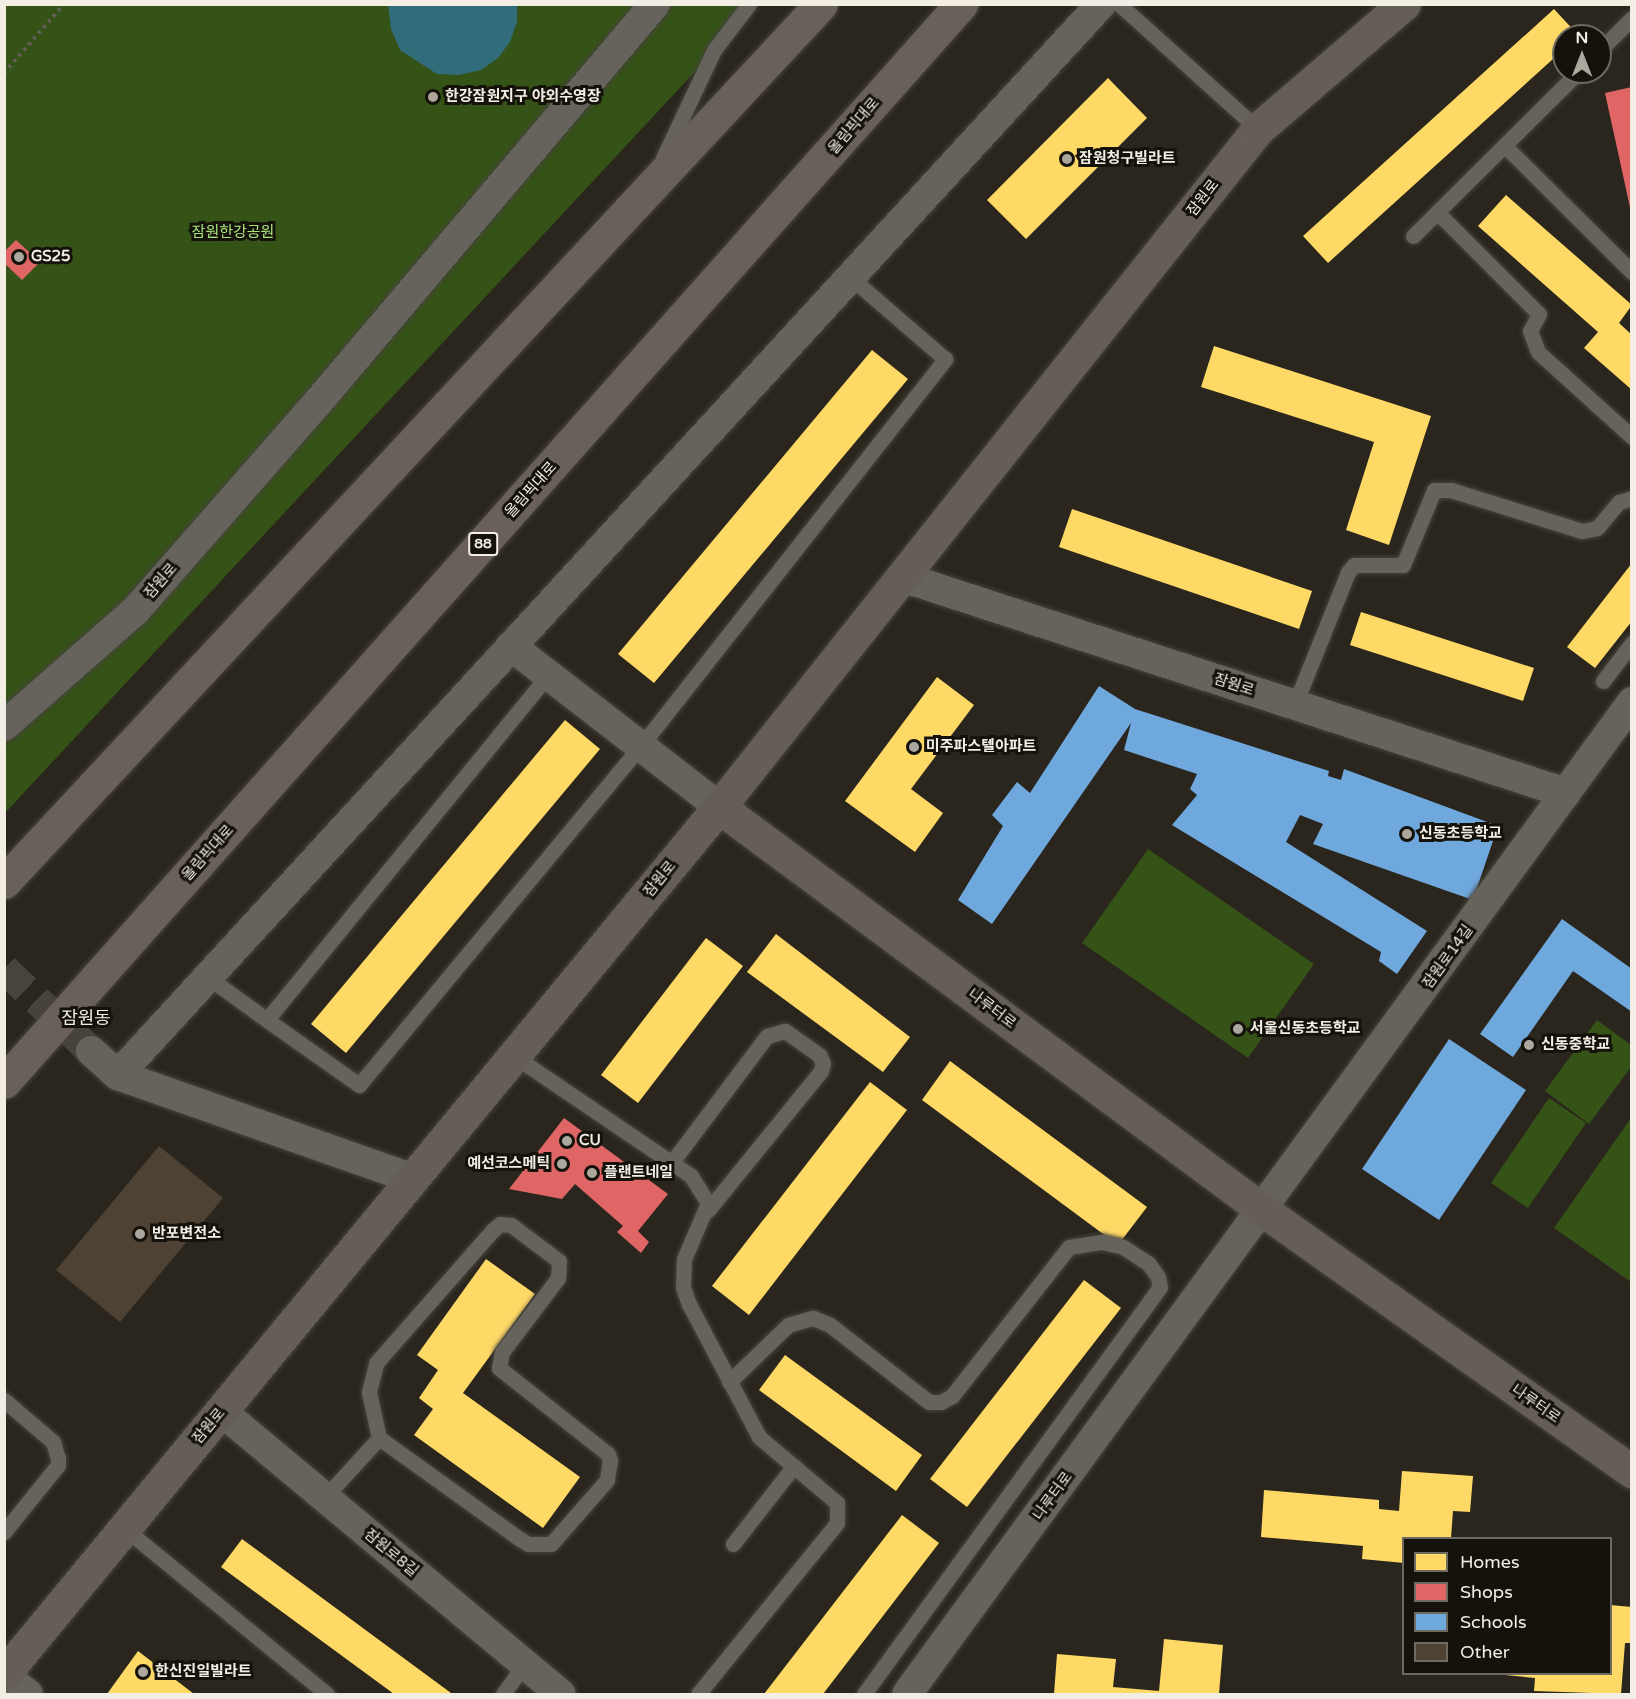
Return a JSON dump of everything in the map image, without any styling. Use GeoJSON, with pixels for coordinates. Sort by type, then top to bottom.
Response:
{"type":"FeatureCollection","features":[{"type":"Feature","properties":{"kind":"highway"},"geometry":{"type":"LineString","coordinates":[[4,882],[821,4]]}},
{"type":"Feature","properties":{"kind":"highway","name":"올림픽대로"},"geometry":{"type":"LineString","coordinates":[[4,1082],[961,4]]}},
{"type":"Feature","properties":{"kind":"main road","name":"잠원로"},"geometry":{"type":"LineString","coordinates":[[4,1675],[719,807],[1258,129],[1404,4]]}},
{"type":"Feature","properties":{"kind":"main road","name":"나루터로"},"geometry":{"type":"LineString","coordinates":[[719,807],[1264,1211],[1632,1472]]}},
{"type":"Feature","properties":{"kind":"street","name":"잠원로"},"geometry":{"type":"LineString","coordinates":[[4,726],[135,611],[302,420],[655,4]]}},
{"type":"Feature","properties":{"kind":"street"},"geometry":{"type":"LineString","coordinates":[[118,1075],[1101,4]]}},
{"type":"Feature","properties":{"kind":"street","name":"잠원로"},"geometry":{"type":"LineString","coordinates":[[902,577],[1566,793]]}},
{"type":"Feature","properties":{"kind":"street"},"geometry":{"type":"LineString","coordinates":[[511,646],[719,807]]}},
{"type":"Feature","properties":{"kind":"street","name":"잠원로14길"},"geometry":{"type":"LineString","coordinates":[[1264,1211],[1632,702]]}},
{"type":"Feature","properties":{"kind":"street"},"geometry":{"type":"LineString","coordinates":[[91,1051],[118,1075],[413,1179]]}},
{"type":"Feature","properties":{"kind":"street","name":"나루터로"},"geometry":{"type":"LineString","coordinates":[[907,1695],[1264,1211]]}},
{"type":"Feature","properties":{"kind":"street","name":"잠원로8길"},"geometry":{"type":"LineString","coordinates":[[221,1411],[561,1695]]}},
{"type":"Feature","properties":{"kind":"street"},"geometry":{"type":"LineString","coordinates":[[4,1675],[28,1695]]}},
{"type":"Feature","properties":{"kind":"lane"},"geometry":{"type":"LineString","coordinates":[[648,191],[714,50],[749,4]]}},
{"type":"Feature","properties":{"kind":"lane"},"geometry":{"type":"LineString","coordinates":[[1119,4],[1258,129]]}},
{"type":"Feature","properties":{"kind":"lane"},"geometry":{"type":"LineString","coordinates":[[1612,38],[1632,18]]}},
{"type":"Feature","properties":{"kind":"lane"},"geometry":{"type":"LineString","coordinates":[[1413,237],[1566,84]]}},
{"type":"Feature","properties":{"kind":"lane"},"geometry":{"type":"LineString","coordinates":[[1505,146],[1632,272]]}},
{"type":"Feature","properties":{"kind":"lane"},"geometry":{"type":"LineString","coordinates":[[1437,212],[1539,314],[1530,331],[1538,352],[1632,437]]}},
{"type":"Feature","properties":{"kind":"lane"},"geometry":{"type":"LineString","coordinates":[[209,978],[359,1085],[640,747],[945,359],[850,277]]}},
{"type":"Feature","properties":{"kind":"lane"},"geometry":{"type":"LineString","coordinates":[[1295,704],[1348,572],[1354,565],[1403,565],[1434,490],[1450,490],[1582,531],[1597,528],[1619,502],[1632,498]]}},
{"type":"Feature","properties":{"kind":"lane"},"geometry":{"type":"LineString","coordinates":[[1603,681],[1632,643]]}},
{"type":"Feature","properties":{"kind":"lane"},"geometry":{"type":"LineString","coordinates":[[267,1020],[548,675]]}},
{"type":"Feature","properties":{"kind":"lane"},"geometry":{"type":"LineString","coordinates":[[672,1162],[767,1036],[785,1031],[819,1055],[823,1063],[821,1071],[708,1210],[684,1259],[683,1287],[729,1382],[759,1437],[837,1503],[837,1523],[698,1695]]}},
{"type":"Feature","properties":{"kind":"lane"},"geometry":{"type":"LineString","coordinates":[[514,1056],[691,1176],[708,1203],[708,1210]]}},
{"type":"Feature","properties":{"kind":"lane"},"geometry":{"type":"LineString","coordinates":[[500,1224],[511,1225],[559,1261],[558,1278],[502,1352],[499,1368],[608,1454],[610,1460],[607,1480],[551,1545],[528,1544],[379,1438],[369,1392],[376,1363],[493,1230],[500,1224]]}},
{"type":"Feature","properties":{"kind":"lane"},"geometry":{"type":"LineString","coordinates":[[729,1382],[789,1324],[813,1318],[830,1324],[929,1402],[941,1402],[952,1396],[1069,1247],[1102,1242],[1123,1247],[1148,1263],[1158,1277],[1161,1287],[864,1695]]}},
{"type":"Feature","properties":{"kind":"lane"},"geometry":{"type":"LineString","coordinates":[[4,1400],[53,1442],[58,1465],[4,1532]]}},
{"type":"Feature","properties":{"kind":"lane"},"geometry":{"type":"LineString","coordinates":[[325,1497],[379,1438]]}},
{"type":"Feature","properties":{"kind":"lane"},"geometry":{"type":"LineString","coordinates":[[733,1545],[794,1466]]}},
{"type":"Feature","properties":{"kind":"lane"},"geometry":{"type":"LineString","coordinates":[[124,1528],[327,1695]]}},
{"type":"Feature","properties":{"kind":"lane"},"geometry":{"type":"LineString","coordinates":[[503,1695],[525,1664]]}},
{"type":"Feature","properties":{"kind":"path"},"geometry":{"type":"LineString","coordinates":[[4,73],[64,4]]}},
{"type":"Feature","properties":{"kind":"green space","name":"잠원한강공원"},"geometry":{"type":"Polygon","coordinates":[[[5,5],[757,5],[5,813],[5,5]]]}},
{"type":"Feature","properties":{"kind":"green space"},"geometry":{"type":"Polygon","coordinates":[[[1148,849],[1314,964],[1248,1058],[1082,943],[1148,849]]]}},
{"type":"Feature","properties":{"kind":"green space"},"geometry":{"type":"Polygon","coordinates":[[[1597,1020],[1631,1045],[1631,1067],[1589,1124],[1545,1091],[1597,1020]]]}},
{"type":"Feature","properties":{"kind":"green space"},"geometry":{"type":"Polygon","coordinates":[[[1549,1098],[1586,1123],[1528,1208],[1491,1183],[1549,1098]]]}},
{"type":"Feature","properties":{"kind":"green space"},"geometry":{"type":"Polygon","coordinates":[[[1631,1118],[1631,1282],[1554,1228],[1631,1118]]]}},
{"type":"Feature","properties":{"kind":"water"},"geometry":{"type":"Polygon","coordinates":[[[388,5],[517,5],[517,22],[510,42],[498,58],[481,70],[459,75],[437,74],[400,50],[391,29],[388,5]]]}},
{"type":"Feature","properties":{"kind":"building: Homes"},"geometry":{"type":"Polygon","coordinates":[[[1554,9],[1568,24],[1552,24],[1552,60],[1328,263],[1303,236],[1554,9]]]}},
{"type":"Feature","properties":{"kind":"building: Homes","name":"잠원청구빌라트"},"geometry":{"type":"Polygon","coordinates":[[[1108,78],[1147,118],[1026,239],[987,200],[1108,78]]]}},
{"type":"Feature","properties":{"kind":"building: Homes"},"geometry":{"type":"Polygon","coordinates":[[[1506,195],[1632,305],[1619,323],[1632,335],[1632,390],[1584,348],[1598,332],[1478,226],[1506,195]]]}},
{"type":"Feature","properties":{"kind":"building: Homes"},"geometry":{"type":"Polygon","coordinates":[[[1214,346],[1431,416],[1389,545],[1346,530],[1374,442],[1201,387],[1214,346]]]}},
{"type":"Feature","properties":{"kind":"building: Homes"},"geometry":{"type":"Polygon","coordinates":[[[872,350],[908,379],[654,683],[618,654],[872,350]]]}},
{"type":"Feature","properties":{"kind":"building: Homes"},"geometry":{"type":"Polygon","coordinates":[[[1072,509],[1312,591],[1299,629],[1059,547],[1072,509]]]}},
{"type":"Feature","properties":{"kind":"building: Homes"},"geometry":{"type":"Polygon","coordinates":[[[1632,563],[1632,621],[1595,668],[1567,647],[1632,563]]]}},
{"type":"Feature","properties":{"kind":"building: Homes"},"geometry":{"type":"Polygon","coordinates":[[[1361,612],[1534,668],[1523,701],[1350,645],[1361,612]]]}},
{"type":"Feature","properties":{"kind":"building: Homes","name":"미주파스텔아파트"},"geometry":{"type":"Polygon","coordinates":[[[937,677],[974,705],[911,789],[943,813],[915,852],[845,801],[937,677]]]}},
{"type":"Feature","properties":{"kind":"building: Homes"},"geometry":{"type":"Polygon","coordinates":[[[565,720],[600,749],[346,1053],[311,1024],[565,720]]]}},
{"type":"Feature","properties":{"kind":"building: Homes"},"geometry":{"type":"Polygon","coordinates":[[[776,934],[910,1037],[883,1072],[747,972],[776,934]]]}},
{"type":"Feature","properties":{"kind":"building: Homes"},"geometry":{"type":"Polygon","coordinates":[[[706,938],[743,966],[638,1103],[601,1075],[706,938]]]}},
{"type":"Feature","properties":{"kind":"building: Homes"},"geometry":{"type":"Polygon","coordinates":[[[950,1061],[1147,1207],[1118,1245],[922,1100],[950,1061]]]}},
{"type":"Feature","properties":{"kind":"building: Homes"},"geometry":{"type":"Polygon","coordinates":[[[870,1082],[907,1110],[749,1315],[712,1286],[870,1082]]]}},
{"type":"Feature","properties":{"kind":"building: Homes"},"geometry":{"type":"Polygon","coordinates":[[[486,1259],[535,1294],[463,1393],[580,1477],[543,1528],[414,1435],[433,1409],[419,1398],[438,1370],[417,1355],[486,1259]]]}},
{"type":"Feature","properties":{"kind":"building: Homes"},"geometry":{"type":"Polygon","coordinates":[[[1084,1280],[1121,1308],[967,1507],[930,1479],[1084,1280]]]}},
{"type":"Feature","properties":{"kind":"building: Homes"},"geometry":{"type":"Polygon","coordinates":[[[785,1355],[922,1455],[896,1491],[759,1390],[785,1355]]]}},
{"type":"Feature","properties":{"kind":"building: Homes"},"geometry":{"type":"Polygon","coordinates":[[[1402,1471],[1473,1476],[1470,1512],[1453,1511],[1451,1537],[1402,1537],[1402,1563],[1362,1559],[1363,1546],[1261,1537],[1264,1490],[1379,1500],[1379,1509],[1399,1511],[1402,1471]]]}},
{"type":"Feature","properties":{"kind":"building: Homes"},"geometry":{"type":"Polygon","coordinates":[[[902,1515],[939,1543],[823,1694],[764,1694],[902,1515]]]}},
{"type":"Feature","properties":{"kind":"building: Homes"},"geometry":{"type":"Polygon","coordinates":[[[242,1539],[451,1693],[394,1694],[221,1567],[242,1539]]]}},
{"type":"Feature","properties":{"kind":"building: Homes"},"geometry":{"type":"Polygon","coordinates":[[[1612,1605],[1632,1607],[1632,1643],[1625,1643],[1621,1694],[1534,1691],[1535,1678],[1505,1675],[1612,1675],[1612,1605]]]}},
{"type":"Feature","properties":{"kind":"building: Homes"},"geometry":{"type":"Polygon","coordinates":[[[1164,1639],[1223,1645],[1219,1694],[1054,1694],[1057,1654],[1116,1659],[1113,1687],[1159,1691],[1164,1639]]]}},
{"type":"Feature","properties":{"kind":"building: Homes","name":"한신진일빌라트"},"geometry":{"type":"Polygon","coordinates":[[[138,1651],[194,1694],[107,1694],[138,1651]]]}},
{"type":"Feature","properties":{"kind":"building: Shops"},"geometry":{"type":"Polygon","coordinates":[[[1632,87],[1632,212],[1631,212],[1605,93],[1632,87]]]}},
{"type":"Feature","properties":{"kind":"building: Shops","name":"GS25"},"geometry":{"type":"Polygon","coordinates":[[[16,240],[40,262],[22,280],[4,263],[4,252],[16,240]]]}},
{"type":"Feature","properties":{"kind":"building: Shops"},"geometry":{"type":"Polygon","coordinates":[[[564,1118],[668,1194],[638,1231],[649,1242],[641,1253],[617,1232],[623,1226],[575,1184],[562,1199],[509,1189],[564,1118]]]}},
{"type":"Feature","properties":{"kind":"building: Schools","name":"신동초등학교"},"geometry":{"type":"Polygon","coordinates":[[[1099,686],[1135,709],[1329,771],[1328,776],[1341,780],[1344,769],[1498,826],[1473,900],[1313,844],[1323,824],[1300,815],[1286,842],[1427,931],[1397,974],[1379,961],[1381,952],[1172,825],[1197,795],[1190,789],[1197,774],[1124,750],[1131,723],[992,924],[958,900],[1003,826],[992,815],[1017,782],[1030,793],[1099,686]]]}},
{"type":"Feature","properties":{"kind":"building: Schools"},"geometry":{"type":"Polygon","coordinates":[[[1562,919],[1632,969],[1632,1012],[1573,971],[1513,1057],[1480,1034],[1562,919]]]}},
{"type":"Feature","properties":{"kind":"building: Schools"},"geometry":{"type":"Polygon","coordinates":[[[1449,1039],[1526,1090],[1439,1220],[1362,1169],[1449,1039]]]}},
{"type":"Feature","properties":{"kind":"building: Other","name":"반포변전소"},"geometry":{"type":"Polygon","coordinates":[[[159,1146],[223,1198],[120,1322],[56,1270],[159,1146]]]}},
{"type":"Feature","properties":{"kind":"tunnel"},"geometry":{"type":"LineString","coordinates":[[4,969],[91,1051]]}},
{"type":"Feature","properties":{"kind":"place","name":"한강잠원지구 야외수영장"},"geometry":{"type":"Point","coordinates":[433,97]}},
{"type":"Feature","properties":{"kind":"place","name":"잠원청구빌라트"},"geometry":{"type":"Point","coordinates":[1067,159]}},
{"type":"Feature","properties":{"kind":"place","name":"GS25"},"geometry":{"type":"Point","coordinates":[19,257]}},
{"type":"Feature","properties":{"kind":"place","name":"미주파스텔아파트"},"geometry":{"type":"Point","coordinates":[914,747]}},
{"type":"Feature","properties":{"kind":"place","name":"신동초등학교"},"geometry":{"type":"Point","coordinates":[1407,834]}},
{"type":"Feature","properties":{"kind":"place","name":"서울신동초등학교"},"geometry":{"type":"Point","coordinates":[1238,1029]}},
{"type":"Feature","properties":{"kind":"place","name":"신동중학교"},"geometry":{"type":"Point","coordinates":[1529,1045]}},
{"type":"Feature","properties":{"kind":"place","name":"CU"},"geometry":{"type":"Point","coordinates":[567,1141]}},
{"type":"Feature","properties":{"kind":"place","name":"예선코스메틱"},"geometry":{"type":"Point","coordinates":[562,1164]}},
{"type":"Feature","properties":{"kind":"place","name":"플랜트네일"},"geometry":{"type":"Point","coordinates":[592,1173]}},
{"type":"Feature","properties":{"kind":"place","name":"반포변전소"},"geometry":{"type":"Point","coordinates":[140,1234]}},
{"type":"Feature","properties":{"kind":"place","name":"한신진일빌라트"},"geometry":{"type":"Point","coordinates":[143,1672]}},
{"type":"Feature","properties":{"kind":"district","name":"잠원동"},"geometry":{"type":"Point","coordinates":[86,1018]}}]}
